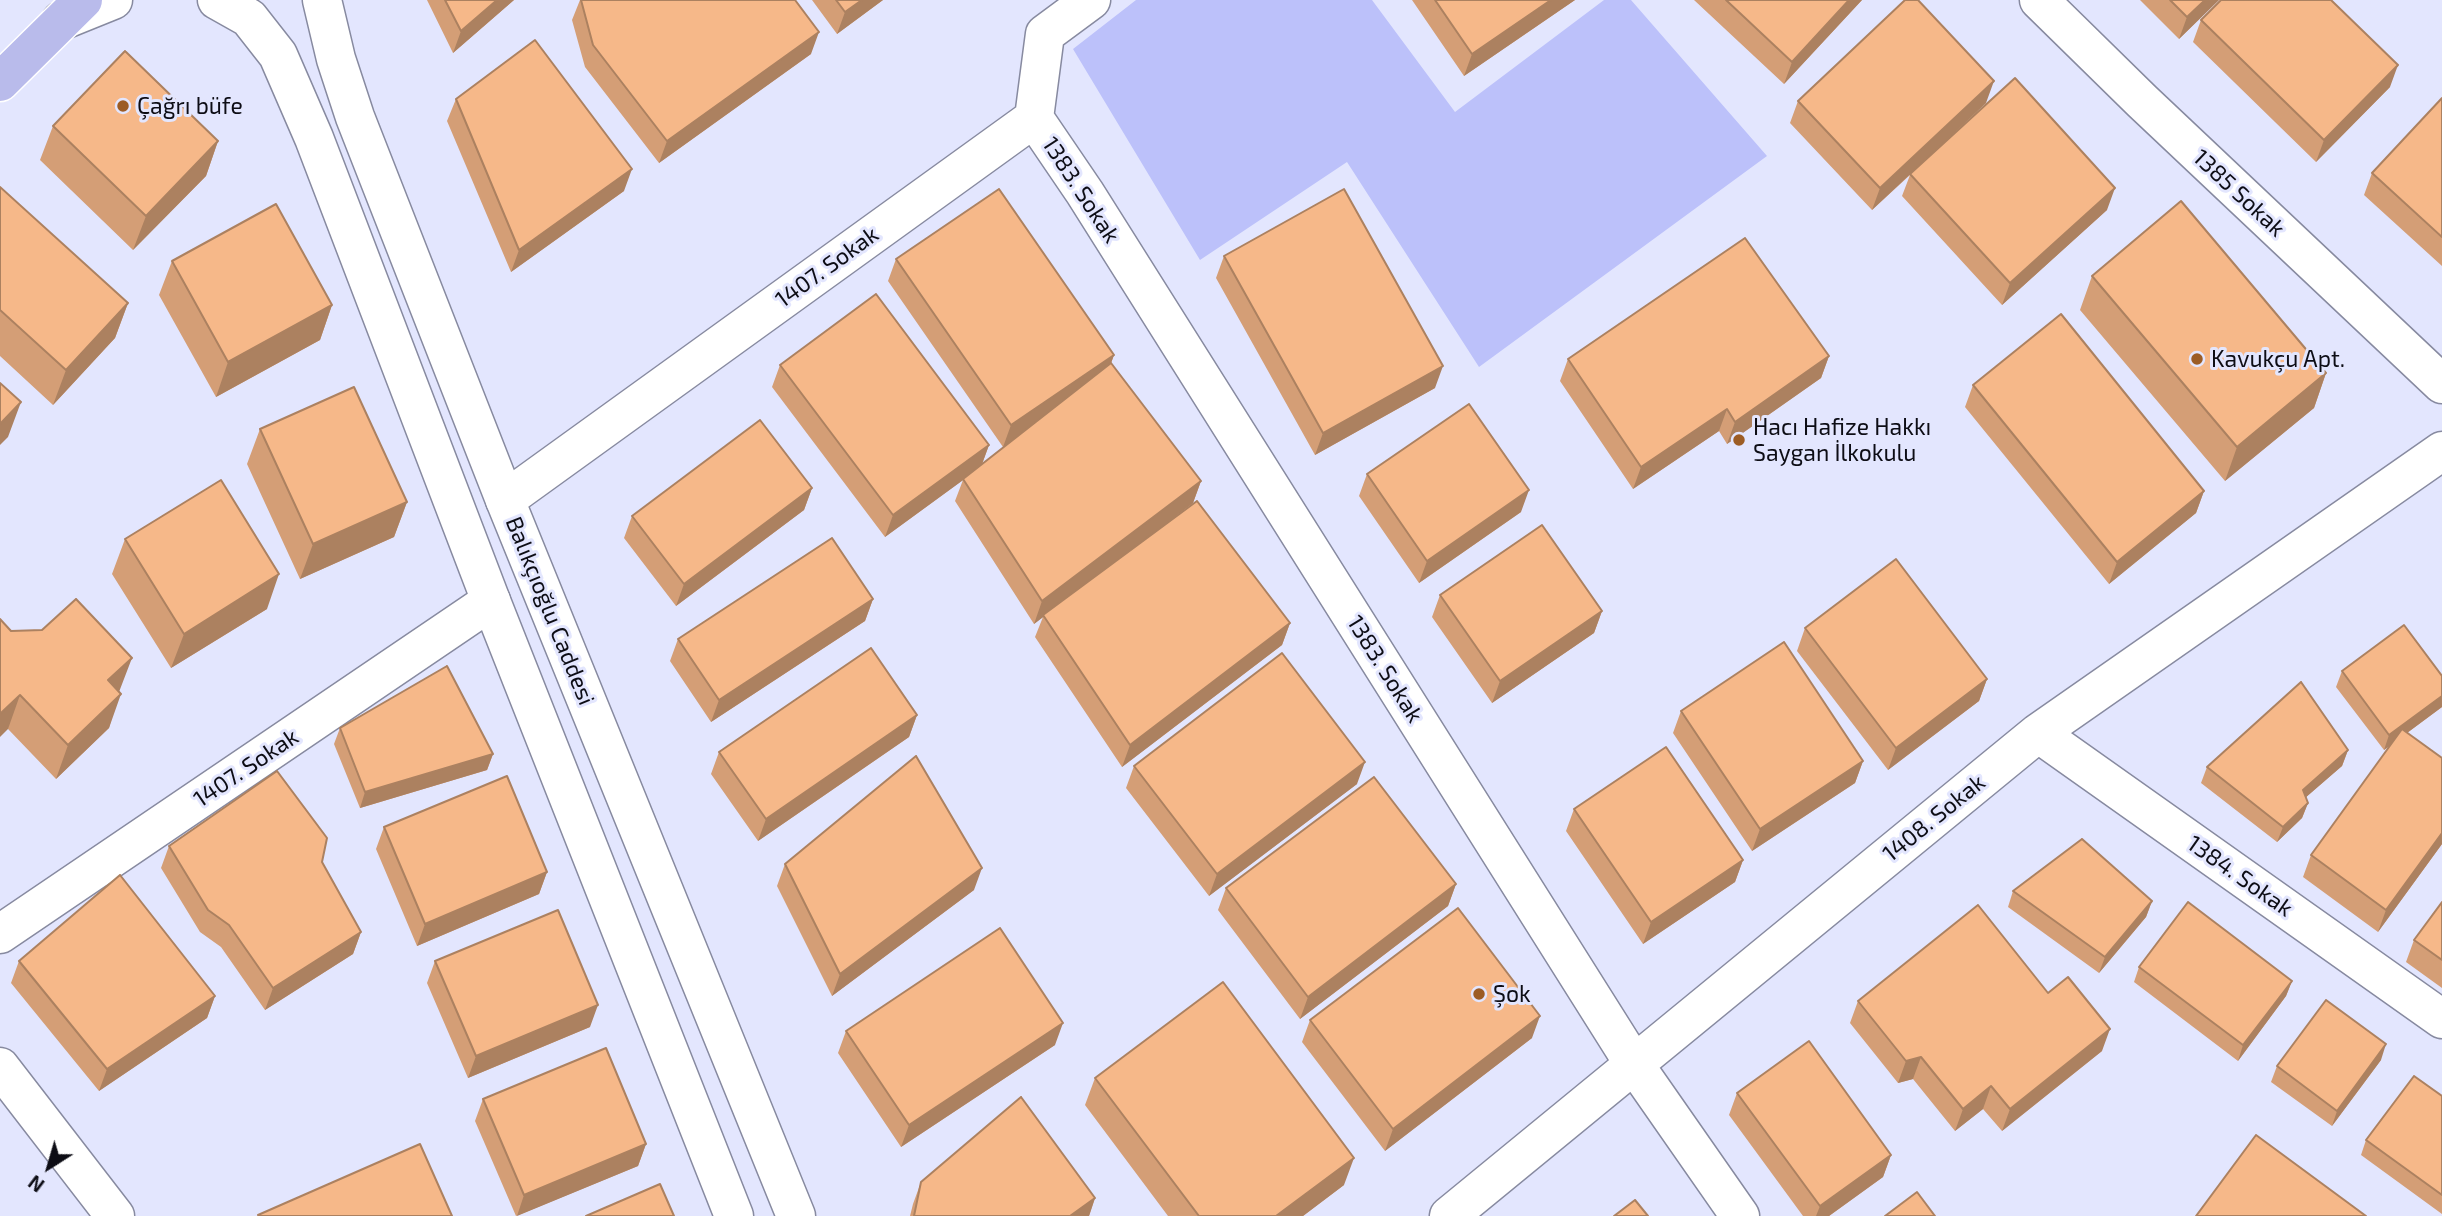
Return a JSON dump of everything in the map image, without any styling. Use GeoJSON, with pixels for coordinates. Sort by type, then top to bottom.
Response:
{"type":"FeatureCollection","features":[{"type":"Feature","properties":{"kind":"main road"},"geometry":{"type":"LineString","coordinates":[[0,82],[72,10]]}},
{"type":"Feature","properties":{"kind":"street"},"geometry":{"type":"LineString","coordinates":[[72,10],[113,0]]}},
{"type":"Feature","properties":{"kind":"street","name":"Balıkçıoğlu Caddesi"},"geometry":{"type":"LineString","coordinates":[[323,0],[336,59],[355,117],[505,500],[796,1216]]}},
{"type":"Feature","properties":{"kind":"street"},"geometry":{"type":"LineString","coordinates":[[1034,118],[1045,34],[1091,0]]}},
{"type":"Feature","properties":{"kind":"street","name":"1385 Sokak"},"geometry":{"type":"LineString","coordinates":[[2039,0],[2442,384]]}},
{"type":"Feature","properties":{"kind":"street"},"geometry":{"type":"LineString","coordinates":[[237,6],[278,55],[314,138],[491,601],[734,1216]]}},
{"type":"Feature","properties":{"kind":"street","name":"1407. Sokak"},"geometry":{"type":"LineString","coordinates":[[505,500],[1034,118]]}},
{"type":"Feature","properties":{"kind":"street","name":"1383. Sokak"},"geometry":{"type":"LineString","coordinates":[[1034,118],[1085,193],[1634,1064],[1740,1216]]}},
{"type":"Feature","properties":{"kind":"street","name":"1408. Sokak"},"geometry":{"type":"LineString","coordinates":[[1449,1216],[2038,733],[2442,451]]}},
{"type":"Feature","properties":{"kind":"street","name":"1407. Sokak"},"geometry":{"type":"LineString","coordinates":[[0,934],[491,601]]}},
{"type":"Feature","properties":{"kind":"street","name":"1384. Sokak"},"geometry":{"type":"LineString","coordinates":[[2038,733],[2442,1019]]}},
{"type":"Feature","properties":{"kind":"street"},"geometry":{"type":"LineString","coordinates":[[0,1067],[115,1216]]}},
{"type":"Feature","properties":{"kind":"shaded area"},"geometry":{"type":"Polygon","coordinates":[[[1136,0],[1372,0],[1455,112],[1604,0],[1631,0],[1767,156],[1479,367],[1347,162],[1200,260],[1073,49],[1136,0]]]}},
{"type":"Feature","properties":{"kind":"building"},"geometry":{"type":"Polygon","coordinates":[[[445,0],[497,0],[461,31],[445,0]]]}},
{"type":"Feature","properties":{"kind":"building"},"geometry":{"type":"Polygon","coordinates":[[[581,0],[795,0],[819,32],[667,141],[593,45],[581,0]]]}},
{"type":"Feature","properties":{"kind":"building"},"geometry":{"type":"Polygon","coordinates":[[[836,0],[862,0],[845,12],[836,0]]]}},
{"type":"Feature","properties":{"kind":"building"},"geometry":{"type":"Polygon","coordinates":[[[1435,0],[1551,0],[1472,54],[1435,0]]]}},
{"type":"Feature","properties":{"kind":"building"},"geometry":{"type":"Polygon","coordinates":[[[1726,0],[1849,0],[1792,62],[1726,0]]]}},
{"type":"Feature","properties":{"kind":"building"},"geometry":{"type":"Polygon","coordinates":[[[1905,0],[1918,0],[1994,81],[1880,188],[1798,101],[1905,0]]]}},
{"type":"Feature","properties":{"kind":"building"},"geometry":{"type":"Polygon","coordinates":[[[2170,0],[2205,0],[2187,17],[2170,0]]]}},
{"type":"Feature","properties":{"kind":"building"},"geometry":{"type":"Polygon","coordinates":[[[2221,0],[2331,0],[2398,65],[2324,140],[2201,20],[2221,0]]]}},
{"type":"Feature","properties":{"kind":"building"},"geometry":{"type":"Polygon","coordinates":[[[535,40],[632,169],[519,250],[456,99],[535,40]]]}},
{"type":"Feature","properties":{"kind":"building"},"geometry":{"type":"Polygon","coordinates":[[[125,51],[218,141],[146,216],[53,126],[125,51]]]}},
{"type":"Feature","properties":{"kind":"building"},"geometry":{"type":"Polygon","coordinates":[[[2015,78],[2115,188],[2010,283],[1910,174],[2015,78]]]}},
{"type":"Feature","properties":{"kind":"building"},"geometry":{"type":"Polygon","coordinates":[[[2442,98],[2442,237],[2372,173],[2442,98]]]}},
{"type":"Feature","properties":{"kind":"building"},"geometry":{"type":"Polygon","coordinates":[[[0,187],[128,303],[66,370],[0,310],[0,187]]]}},
{"type":"Feature","properties":{"kind":"building"},"geometry":{"type":"Polygon","coordinates":[[[999,189],[1114,355],[1011,425],[896,259],[999,189]]]}},
{"type":"Feature","properties":{"kind":"building"},"geometry":{"type":"Polygon","coordinates":[[[1344,189],[1443,366],[1323,433],[1224,256],[1344,189]]]}},
{"type":"Feature","properties":{"kind":"building","name":"Kavukçu Apt."},"geometry":{"type":"Polygon","coordinates":[[[2181,201],[2326,373],[2237,447],[2092,276],[2181,201]]]}},
{"type":"Feature","properties":{"kind":"building"},"geometry":{"type":"Polygon","coordinates":[[[276,204],[332,305],[228,362],[172,261],[276,204]]]}},
{"type":"Feature","properties":{"kind":"building"},"geometry":{"type":"Polygon","coordinates":[[[1745,238],[1829,356],[1735,422],[1727,409],[1641,467],[1568,359],[1745,238]]]}},
{"type":"Feature","properties":{"kind":"building"},"geometry":{"type":"Polygon","coordinates":[[[876,294],[989,445],[893,515],[780,365],[876,294]]]}},
{"type":"Feature","properties":{"kind":"building"},"geometry":{"type":"Polygon","coordinates":[[[2061,314],[2204,491],[2117,562],[1973,385],[2061,314]]]}},
{"type":"Feature","properties":{"kind":"building"},"geometry":{"type":"Polygon","coordinates":[[[1111,363],[1201,481],[1042,601],[963,479],[1111,363]]]}},
{"type":"Feature","properties":{"kind":"building"},"geometry":{"type":"Polygon","coordinates":[[[0,383],[21,402],[0,424],[0,383]]]}},
{"type":"Feature","properties":{"kind":"building"},"geometry":{"type":"Polygon","coordinates":[[[354,387],[407,502],[313,544],[260,429],[354,387]]]}},
{"type":"Feature","properties":{"kind":"building"},"geometry":{"type":"Polygon","coordinates":[[[1469,404],[1529,490],[1427,561],[1367,474],[1469,404]]]}},
{"type":"Feature","properties":{"kind":"building"},"geometry":{"type":"Polygon","coordinates":[[[760,420],[812,488],[684,584],[632,516],[760,420]]]}},
{"type":"Feature","properties":{"kind":"building"},"geometry":{"type":"Polygon","coordinates":[[[221,480],[279,574],[184,634],[125,539],[221,480]]]}},
{"type":"Feature","properties":{"kind":"building"},"geometry":{"type":"Polygon","coordinates":[[[1197,501],[1290,623],[1130,745],[1043,615],[1197,501]]]}},
{"type":"Feature","properties":{"kind":"building"},"geometry":{"type":"Polygon","coordinates":[[[1542,525],[1602,611],[1500,681],[1440,595],[1542,525]]]}},
{"type":"Feature","properties":{"kind":"building"},"geometry":{"type":"Polygon","coordinates":[[[832,538],[873,599],[719,700],[678,639],[832,538]]]}},
{"type":"Feature","properties":{"kind":"building"},"geometry":{"type":"Polygon","coordinates":[[[1896,559],[1987,679],[1896,748],[1805,628],[1896,559]]]}},
{"type":"Feature","properties":{"kind":"building"},"geometry":{"type":"Polygon","coordinates":[[[76,599],[132,658],[108,680],[121,694],[68,745],[20,695],[0,714],[0,619],[11,631],[42,630],[76,599]]]}},
{"type":"Feature","properties":{"kind":"building"},"geometry":{"type":"Polygon","coordinates":[[[2404,625],[2442,676],[2442,696],[2389,735],[2342,671],[2404,625]]]}},
{"type":"Feature","properties":{"kind":"building"},"geometry":{"type":"Polygon","coordinates":[[[1784,642],[1863,761],[1760,829],[1681,711],[1784,642]]]}},
{"type":"Feature","properties":{"kind":"building"},"geometry":{"type":"Polygon","coordinates":[[[871,648],[917,715],[766,819],[719,752],[871,648]]]}},
{"type":"Feature","properties":{"kind":"building"},"geometry":{"type":"Polygon","coordinates":[[[1282,653],[1365,762],[1217,874],[1134,766],[1282,653]]]}},
{"type":"Feature","properties":{"kind":"building"},"geometry":{"type":"Polygon","coordinates":[[[447,666],[493,754],[365,792],[340,728],[447,666]]]}},
{"type":"Feature","properties":{"kind":"building"},"geometry":{"type":"Polygon","coordinates":[[[2301,682],[2348,750],[2303,790],[2308,803],[2283,827],[2207,767],[2301,682]]]}},
{"type":"Feature","properties":{"kind":"building"},"geometry":{"type":"Polygon","coordinates":[[[2402,729],[2442,758],[2442,833],[2386,910],[2311,855],[2402,729]]]}},
{"type":"Feature","properties":{"kind":"building"},"geometry":{"type":"Polygon","coordinates":[[[1666,747],[1743,860],[1651,922],[1574,809],[1666,747]]]}},
{"type":"Feature","properties":{"kind":"building"},"geometry":{"type":"Polygon","coordinates":[[[916,756],[982,868],[840,974],[785,864],[916,756]]]}},
{"type":"Feature","properties":{"kind":"building"},"geometry":{"type":"Polygon","coordinates":[[[277,771],[327,838],[322,862],[361,932],[273,988],[229,925],[208,910],[169,846],[277,771]]]}},
{"type":"Feature","properties":{"kind":"building"},"geometry":{"type":"Polygon","coordinates":[[[507,776],[547,872],[425,924],[384,827],[507,776]]]}},
{"type":"Feature","properties":{"kind":"building"},"geometry":{"type":"Polygon","coordinates":[[[1374,777],[1456,884],[1308,997],[1226,888],[1374,777]]]}},
{"type":"Feature","properties":{"kind":"building"},"geometry":{"type":"Polygon","coordinates":[[[2082,839],[2152,901],[2105,957],[2013,891],[2082,839]]]}},
{"type":"Feature","properties":{"kind":"building"},"geometry":{"type":"Polygon","coordinates":[[[120,875],[215,996],[107,1069],[19,961],[120,875]]]}},
{"type":"Feature","properties":{"kind":"building"},"geometry":{"type":"Polygon","coordinates":[[[2188,902],[2292,981],[2243,1045],[2139,967],[2188,902]]]}},
{"type":"Feature","properties":{"kind":"building"},"geometry":{"type":"Polygon","coordinates":[[[2442,902],[2442,960],[2414,940],[2442,902]]]}},
{"type":"Feature","properties":{"kind":"building"},"geometry":{"type":"Polygon","coordinates":[[[1978,905],[2048,993],[2068,977],[2110,1029],[2010,1109],[1991,1086],[1963,1109],[1921,1057],[1906,1061],[1858,1001],[1978,905]]]}},
{"type":"Feature","properties":{"kind":"building"},"geometry":{"type":"Polygon","coordinates":[[[1458,908],[1540,1016],[1393,1129],[1310,1020],[1458,908]]]}},
{"type":"Feature","properties":{"kind":"building"},"geometry":{"type":"Polygon","coordinates":[[[558,910],[598,1005],[476,1056],[435,961],[558,910]]]}},
{"type":"Feature","properties":{"kind":"building"},"geometry":{"type":"Polygon","coordinates":[[[1000,928],[1063,1023],[909,1125],[846,1031],[1000,928]]]}},
{"type":"Feature","properties":{"kind":"building"},"geometry":{"type":"Polygon","coordinates":[[[1223,982],[1354,1158],[1276,1216],[1199,1216],[1095,1078],[1223,982]]]}},
{"type":"Feature","properties":{"kind":"building"},"geometry":{"type":"Polygon","coordinates":[[[2326,1000],[2386,1044],[2337,1111],[2277,1066],[2326,1000]]]}},
{"type":"Feature","properties":{"kind":"building"},"geometry":{"type":"Polygon","coordinates":[[[1809,1041],[1891,1155],[1820,1206],[1737,1093],[1809,1041]]]}},
{"type":"Feature","properties":{"kind":"building"},"geometry":{"type":"Polygon","coordinates":[[[606,1048],[646,1144],[524,1195],[483,1099],[606,1048]]]}},
{"type":"Feature","properties":{"kind":"building"},"geometry":{"type":"Polygon","coordinates":[[[2414,1076],[2442,1096],[2442,1195],[2366,1140],[2414,1076]]]}},
{"type":"Feature","properties":{"kind":"building"},"geometry":{"type":"Polygon","coordinates":[[[1021,1097],[1095,1198],[1070,1216],[914,1216],[921,1182],[1021,1097]]]}},
{"type":"Feature","properties":{"kind":"building"},"geometry":{"type":"Polygon","coordinates":[[[2256,1135],[2366,1216],[2196,1216],[2256,1135]]]}},
{"type":"Feature","properties":{"kind":"building"},"geometry":{"type":"Polygon","coordinates":[[[420,1144],[452,1216],[258,1215],[420,1144]]]}},
{"type":"Feature","properties":{"kind":"building"},"geometry":{"type":"Polygon","coordinates":[[[660,1184],[674,1216],[586,1216],[660,1184]]]}},
{"type":"Feature","properties":{"kind":"building"},"geometry":{"type":"Polygon","coordinates":[[[1917,1192],[1935,1216],[1885,1216],[1917,1192]]]}},
{"type":"Feature","properties":{"kind":"building"},"geometry":{"type":"Polygon","coordinates":[[[1635,1200],[1648,1216],[1614,1216],[1635,1200]]]}},
{"type":"Feature","properties":{"kind":"place","name":"Çağrı büfe"},"geometry":{"type":"Point","coordinates":[123,106]}},
{"type":"Feature","properties":{"kind":"place","name":"Kavukçu Apt."},"geometry":{"type":"Point","coordinates":[2197,359]}},
{"type":"Feature","properties":{"kind":"place","name":"Hacı Hafize Hakkı Saygan İlkokulu"},"geometry":{"type":"Point","coordinates":[1739,440]}},
{"type":"Feature","properties":{"kind":"place","name":"Şok"},"geometry":{"type":"Point","coordinates":[1479,994]}}]}
